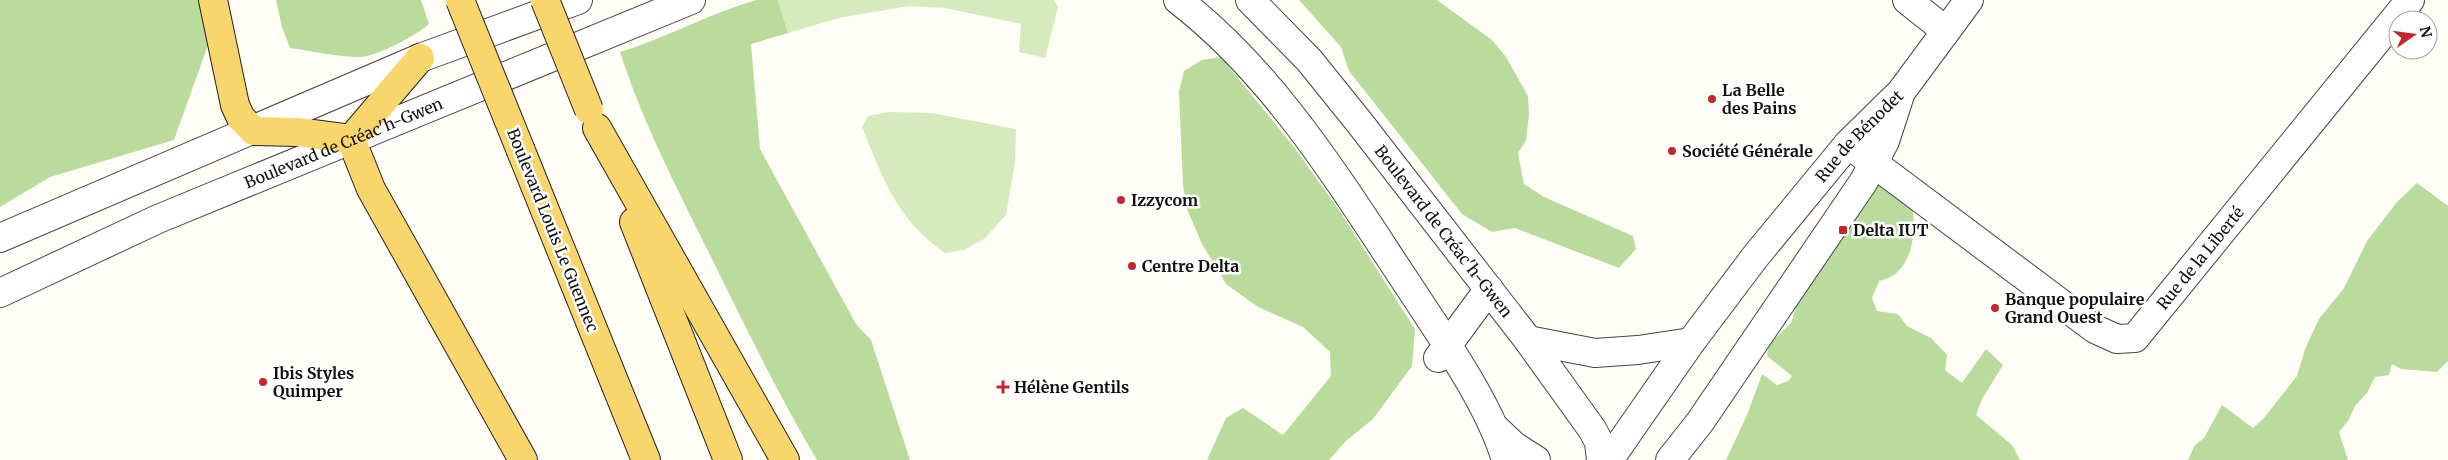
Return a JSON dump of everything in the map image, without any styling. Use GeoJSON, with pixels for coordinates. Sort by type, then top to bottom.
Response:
{"type":"FeatureCollection","features":[{"type":"Feature","properties":{"kind":"main road"},"geometry":{"type":"LineString","coordinates":[[213,0],[235,105],[242,118],[254,130],[297,132],[351,139]]}},
{"type":"Feature","properties":{"kind":"main road","name":"Boulevard Louis Le Guennec"},"geometry":{"type":"LineString","coordinates":[[460,0],[646,460]]}},
{"type":"Feature","properties":{"kind":"main road"},"geometry":{"type":"LineString","coordinates":[[545,0],[728,460]]}},
{"type":"Feature","properties":{"kind":"main road"},"geometry":{"type":"LineString","coordinates":[[351,139],[420,58]]}},
{"type":"Feature","properties":{"kind":"main road"},"geometry":{"type":"LineString","coordinates":[[593,119],[785,460]]}},
{"type":"Feature","properties":{"kind":"main road"},"geometry":{"type":"LineString","coordinates":[[351,139],[372,188],[523,460]]}},
{"type":"Feature","properties":{"kind":"street"},"geometry":{"type":"LineString","coordinates":[[0,238],[420,58],[578,0]]}},
{"type":"Feature","properties":{"kind":"street","name":"Boulevard de Créac'h-Gwen"},"geometry":{"type":"LineString","coordinates":[[0,293],[158,219],[691,0]]}},
{"type":"Feature","properties":{"kind":"street"},"geometry":{"type":"LineString","coordinates":[[1178,0],[1228,42],[1291,116],[1336,178],[1441,353],[1495,428],[1514,446],[1536,460]]}},
{"type":"Feature","properties":{"kind":"street","name":"Boulevard de Créac'h-Gwen"},"geometry":{"type":"LineString","coordinates":[[1250,0],[1309,60],[1528,340],[1592,429],[1599,442],[1601,460]]}},
{"type":"Feature","properties":{"kind":"street"},"geometry":{"type":"LineString","coordinates":[[1907,0],[1946,30]]}},
{"type":"Feature","properties":{"kind":"street","name":"Rue de Bénodet"},"geometry":{"type":"LineString","coordinates":[[1609,460],[1691,342],[1755,257],[1848,144],[1907,84],[1969,0]]}},
{"type":"Feature","properties":{"kind":"street","name":"Rue de la Liberté"},"geometry":{"type":"LineString","coordinates":[[1848,144],[2095,329],[2118,339],[2135,338],[2410,0]]}},
{"type":"Feature","properties":{"kind":"street","name":"Rue de Bénodet"},"geometry":{"type":"LineString","coordinates":[[1670,460],[1700,422],[1773,317],[1875,163],[1907,84]]}},
{"type":"Feature","properties":{"kind":"street"},"geometry":{"type":"LineString","coordinates":[[1441,353],[1489,289]]}},
{"type":"Feature","properties":{"kind":"street"},"geometry":{"type":"LineString","coordinates":[[1528,340],[1595,353],[1638,350],[1691,342]]}},
{"type":"Feature","properties":{"kind":"street"},"geometry":{"type":"LineString","coordinates":[[1495,428],[1506,460]]}},
{"type":"Feature","properties":{"kind":"green space"},"geometry":{"type":"Polygon","coordinates":[[[0,0],[200,0],[208,45],[174,140],[50,177],[0,207],[0,0]]]}},
{"type":"Feature","properties":{"kind":"green space"},"geometry":{"type":"Polygon","coordinates":[[[276,0],[421,0],[429,24],[396,45],[367,56],[351,57],[325,54],[290,48],[282,27],[276,0]]]}},
{"type":"Feature","properties":{"kind":"green space"},"geometry":{"type":"Polygon","coordinates":[[[757,0],[778,0],[788,33],[751,44],[760,149],[856,324],[871,340],[910,460],[817,460],[763,362],[675,184],[640,106],[620,52],[739,5],[757,0]]]}},
{"type":"Feature","properties":{"kind":"green space"},"geometry":{"type":"Polygon","coordinates":[[[778,0],[1054,0],[1058,7],[1045,58],[1019,52],[1021,24],[945,8],[909,6],[839,18],[788,33],[778,0]]]}},
{"type":"Feature","properties":{"kind":"green space"},"geometry":{"type":"Polygon","coordinates":[[[1299,0],[1437,0],[1492,40],[1506,57],[1528,96],[1529,115],[1526,140],[1518,153],[1524,184],[1544,197],[1633,236],[1636,249],[1619,268],[1515,228],[1492,232],[1462,214],[1349,71],[1341,47],[1299,0]]]}},
{"type":"Feature","properties":{"kind":"green space"},"geometry":{"type":"Polygon","coordinates":[[[1221,57],[1294,147],[1341,213],[1415,329],[1412,366],[1373,419],[1346,441],[1329,460],[1207,460],[1226,418],[1243,408],[1283,435],[1331,376],[1330,352],[1303,327],[1258,307],[1226,284],[1202,244],[1187,209],[1183,185],[1179,91],[1184,71],[1202,60],[1221,57]]]}},
{"type":"Feature","properties":{"kind":"green space"},"geometry":{"type":"Polygon","coordinates":[[[889,112],[931,113],[1016,129],[1015,163],[1006,215],[984,239],[964,250],[945,253],[915,227],[903,212],[885,181],[862,127],[868,116],[889,112]]]}},
{"type":"Feature","properties":{"kind":"green space"},"geometry":{"type":"Polygon","coordinates":[[[1881,179],[1912,205],[1914,228],[1910,252],[1905,262],[1899,271],[1879,281],[1872,298],[1877,311],[1898,314],[1907,326],[1931,338],[1947,355],[1945,370],[1962,383],[1986,349],[2003,365],[1982,399],[1976,415],[2012,445],[2020,460],[1726,460],[1747,415],[1762,374],[1777,385],[1788,381],[1792,376],[1767,356],[1769,344],[1791,323],[1802,288],[1881,179]]]}},
{"type":"Feature","properties":{"kind":"green space"},"geometry":{"type":"Polygon","coordinates":[[[2417,183],[2448,206],[2448,361],[2437,372],[2401,369],[2392,364],[2389,375],[2375,377],[2367,393],[2355,406],[2348,421],[2339,432],[2348,460],[2188,460],[2195,445],[2204,438],[2222,405],[2253,428],[2263,419],[2297,376],[2305,349],[2319,319],[2344,288],[2367,241],[2397,202],[2417,183]]]}},
{"type":"Feature","properties":{"kind":"place","name":"La Belle des Pains"},"geometry":{"type":"Point","coordinates":[1712,99]}},
{"type":"Feature","properties":{"kind":"place","name":"Société Générale"},"geometry":{"type":"Point","coordinates":[1672,151]}},
{"type":"Feature","properties":{"kind":"place","name":"Izzycom"},"geometry":{"type":"Point","coordinates":[1121,200]}},
{"type":"Feature","properties":{"kind":"place","name":"Delta IUT"},"geometry":{"type":"Point","coordinates":[1843,230]}},
{"type":"Feature","properties":{"kind":"place","name":"Centre Delta"},"geometry":{"type":"Point","coordinates":[1132,266]}},
{"type":"Feature","properties":{"kind":"place","name":"Banque populaire Grand Ouest"},"geometry":{"type":"Point","coordinates":[1995,308]}},
{"type":"Feature","properties":{"kind":"place","name":"Ibis Styles Quimper"},"geometry":{"type":"Point","coordinates":[263,382]}},
{"type":"Feature","properties":{"kind":"place","name":"Hélène Gentils"},"geometry":{"type":"Point","coordinates":[1003,387]}}]}
